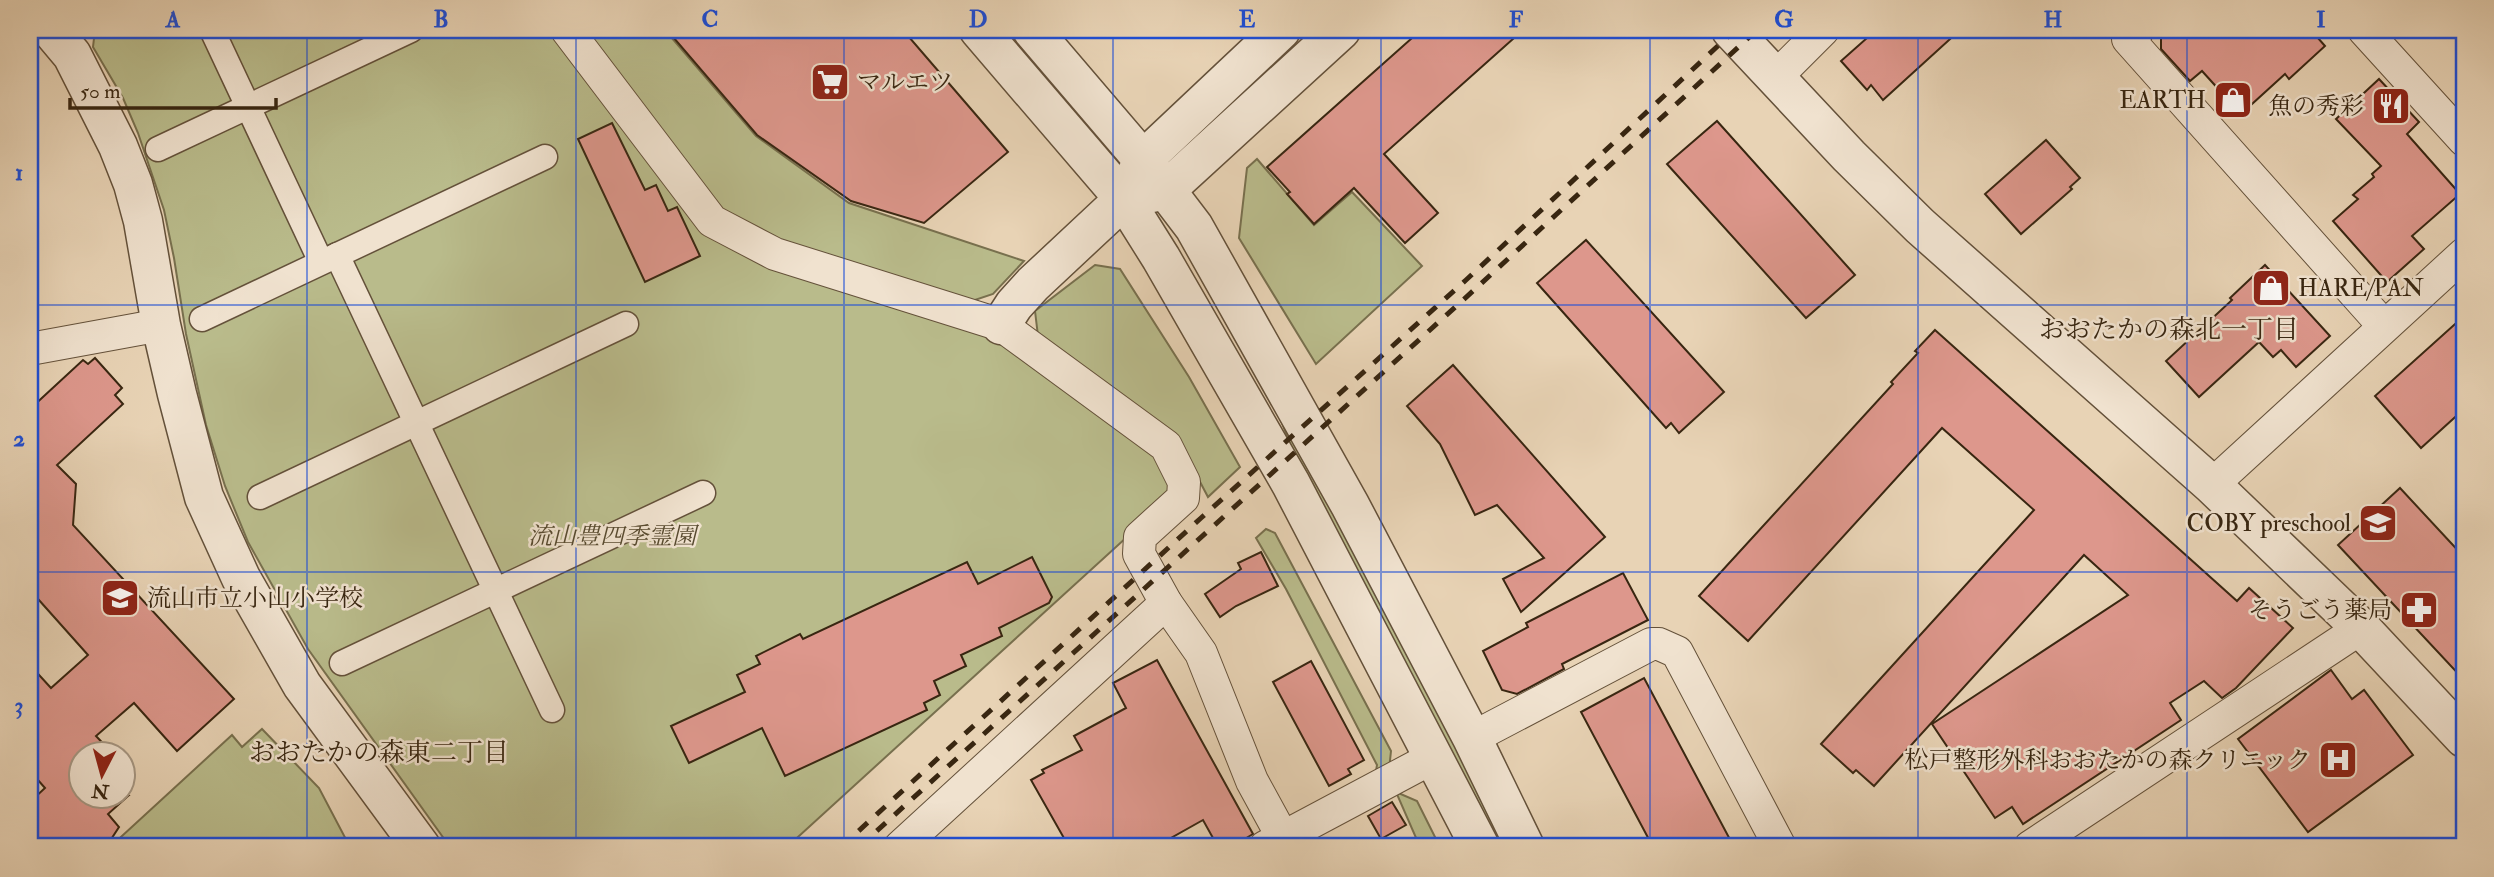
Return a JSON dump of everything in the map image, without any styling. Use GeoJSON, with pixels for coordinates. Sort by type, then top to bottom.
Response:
{"type":"FeatureCollection","features":[{"type":"Feature","properties":{"kind":"street"},"geometry":{"type":"LineString","coordinates":[[30,35],[36,30]]}},
{"type":"Feature","properties":{"kind":"street"},"geometry":{"type":"LineString","coordinates":[[51,30],[72,55],[118,146],[133,184],[146,233],[161,326],[204,497],[241,578],[302,685],[421,847]]}},
{"type":"Feature","properties":{"kind":"street"},"geometry":{"type":"LineString","coordinates":[[212,30],[417,423],[552,710]]}},
{"type":"Feature","properties":{"kind":"street"},"geometry":{"type":"LineString","coordinates":[[158,149],[411,30]]}},
{"type":"Feature","properties":{"kind":"street"},"geometry":{"type":"LineString","coordinates":[[567,30],[712,221],[775,254],[1001,325],[1166,446],[1184,482],[1185,491],[1183,498],[1140,537],[1139,554],[1166,603],[1200,653],[1278,844],[1434,757]]}},
{"type":"Feature","properties":{"kind":"street"},"geometry":{"type":"LineString","coordinates":[[979,30],[1124,199],[1168,270],[1291,484],[1480,847]]}},
{"type":"Feature","properties":{"kind":"street"},"geometry":{"type":"LineString","coordinates":[[1032,30],[1143,160],[1194,227],[1350,505],[1472,738],[1525,847]]}},
{"type":"Feature","properties":{"kind":"street"},"geometry":{"type":"LineString","coordinates":[[1001,325],[1014,304],[1033,284],[1124,199],[1143,160],[1281,30]]}},
{"type":"Feature","properties":{"kind":"street"},"geometry":{"type":"LineString","coordinates":[[1124,199],[1166,190],[1340,30]]}},
{"type":"Feature","properties":{"kind":"street"},"geometry":{"type":"LineString","coordinates":[[1731,30],[1849,156],[1920,226],[2212,485],[2361,628],[2464,737]]}},
{"type":"Feature","properties":{"kind":"street"},"geometry":{"type":"LineString","coordinates":[[1775,78],[1823,30]]}},
{"type":"Feature","properties":{"kind":"street"},"geometry":{"type":"LineString","coordinates":[[2138,30],[2128,39],[2384,326]]}},
{"type":"Feature","properties":{"kind":"street"},"geometry":{"type":"LineString","coordinates":[[2364,30],[2464,140]]}},
{"type":"Feature","properties":{"kind":"street"},"geometry":{"type":"LineString","coordinates":[[202,319],[545,157]]}},
{"type":"Feature","properties":{"kind":"street"},"geometry":{"type":"LineString","coordinates":[[2212,485],[2464,254]]}},
{"type":"Feature","properties":{"kind":"street"},"geometry":{"type":"LineString","coordinates":[[260,497],[626,324]]}},
{"type":"Feature","properties":{"kind":"street"},"geometry":{"type":"LineString","coordinates":[[30,349],[161,326]]}},
{"type":"Feature","properties":{"kind":"street"},"geometry":{"type":"LineString","coordinates":[[342,663],[703,492]]}},
{"type":"Feature","properties":{"kind":"street"},"geometry":{"type":"LineString","coordinates":[[900,847],[1166,603]]}},
{"type":"Feature","properties":{"kind":"street"},"geometry":{"type":"LineString","coordinates":[[2030,847],[2361,628]]}},
{"type":"Feature","properties":{"kind":"street"},"geometry":{"type":"LineString","coordinates":[[1472,738],[1651,644],[1668,647],[1677,652],[1780,847]]}},
{"type":"Feature","properties":{"kind":"green space","name":"流山豊四季霊園"},"geometry":{"type":"Polygon","coordinates":[[[95,30],[552,30],[684,205],[1011,347],[1160,457],[1173,495],[787,847],[450,847],[308,649],[248,542],[225,486],[206,425],[186,334],[164,210],[123,98],[93,47],[95,30]]]}},
{"type":"Feature","properties":{"kind":"green space"},"geometry":{"type":"Polygon","coordinates":[[[586,30],[665,30],[756,136],[849,203],[1024,261],[993,294],[969,302],[778,245],[727,213],[709,195],[586,30]]]}},
{"type":"Feature","properties":{"kind":"green space"},"geometry":{"type":"Polygon","coordinates":[[[1257,159],[1314,225],[1352,192],[1422,266],[1316,364],[1239,238],[1247,168],[1257,159]]]}},
{"type":"Feature","properties":{"kind":"green space"},"geometry":{"type":"Polygon","coordinates":[[[1095,265],[1120,269],[1189,377],[1240,467],[1208,497],[1178,440],[1038,336],[1035,311],[1095,265]]]}},
{"type":"Feature","properties":{"kind":"green space"},"geometry":{"type":"Polygon","coordinates":[[[1274,403],[1512,847],[1496,847],[1301,471],[1274,403]]]}},
{"type":"Feature","properties":{"kind":"green space"},"geometry":{"type":"Polygon","coordinates":[[[1266,529],[1275,533],[1391,751],[1389,770],[1375,777],[1377,765],[1286,589],[1256,538],[1266,529]]]}},
{"type":"Feature","properties":{"kind":"green space"},"geometry":{"type":"Polygon","coordinates":[[[262,729],[319,788],[350,847],[110,847],[232,735],[242,747],[262,729]]]}},
{"type":"Feature","properties":{"kind":"green space"},"geometry":{"type":"Polygon","coordinates":[[[1396,792],[1417,801],[1440,847],[1420,847],[1396,792]]]}},
{"type":"Feature","properties":{"kind":"building","name":"マルエツ"},"geometry":{"type":"Polygon","coordinates":[[[667,30],[903,30],[1008,152],[924,223],[851,201],[757,135],[667,30]]]}},
{"type":"Feature","properties":{"kind":"building"},"geometry":{"type":"Polygon","coordinates":[[[1421,30],[1523,30],[1384,154],[1438,213],[1405,243],[1354,188],[1314,224],[1267,167],[1421,30]]]}},
{"type":"Feature","properties":{"kind":"building"},"geometry":{"type":"Polygon","coordinates":[[[1876,30],[1960,30],[1883,100],[1871,85],[1867,90],[1841,61],[1876,30]]]}},
{"type":"Feature","properties":{"kind":"building"},"geometry":{"type":"Polygon","coordinates":[[[2161,30],[2311,30],[2325,46],[2289,79],[2285,74],[2241,114],[2202,71],[2190,81],[2161,49],[2161,30]]]}},
{"type":"Feature","properties":{"kind":"building"},"geometry":{"type":"Polygon","coordinates":[[[2379,79],[2419,122],[2407,134],[2460,194],[2412,236],[2424,249],[2387,282],[2333,221],[2358,199],[2353,195],[2374,177],[2372,174],[2381,166],[2336,119],[2379,79]]]}},
{"type":"Feature","properties":{"kind":"building"},"geometry":{"type":"Polygon","coordinates":[[[1717,121],[1855,275],[1806,318],[1667,164],[1717,121]]]}},
{"type":"Feature","properties":{"kind":"building"},"geometry":{"type":"Polygon","coordinates":[[[612,123],[645,190],[656,185],[668,211],[677,207],[700,256],[645,282],[578,139],[612,123]]]}},
{"type":"Feature","properties":{"kind":"building"},"geometry":{"type":"Polygon","coordinates":[[[2046,140],[2080,178],[2070,187],[2072,189],[2021,234],[1985,194],[2046,140]]]}},
{"type":"Feature","properties":{"kind":"building"},"geometry":{"type":"Polygon","coordinates":[[[1586,240],[1724,392],[1679,433],[1671,423],[1666,428],[1537,283],[1586,240]]]}},
{"type":"Feature","properties":{"kind":"building"},"geometry":{"type":"Polygon","coordinates":[[[2265,265],[2330,336],[2296,367],[2281,350],[2273,357],[2259,342],[2199,397],[2166,361],[2232,300],[2230,298],[2265,265]]]}},
{"type":"Feature","properties":{"kind":"building"},"geometry":{"type":"Polygon","coordinates":[[[2464,316],[2464,409],[2421,448],[2375,396],[2464,316]]]}},
{"type":"Feature","properties":{"kind":"building"},"geometry":{"type":"Polygon","coordinates":[[[1935,330],[2237,601],[2249,588],[2293,628],[2236,688],[2222,698],[2204,681],[2170,703],[2181,720],[2023,824],[2012,807],[1995,818],[1932,724],[2128,595],[2084,555],[1874,786],[1856,770],[1853,773],[1821,744],[2034,510],[1942,428],[1748,641],[1699,596],[1893,384],[1891,382],[1918,353],[1915,351],[1935,330]]]}},
{"type":"Feature","properties":{"kind":"building"},"geometry":{"type":"Polygon","coordinates":[[[95,358],[122,388],[115,395],[123,404],[57,465],[76,484],[73,525],[234,699],[177,751],[134,703],[96,736],[100,740],[66,740],[66,810],[112,810],[108,814],[119,827],[106,847],[30,847],[30,802],[45,788],[30,771],[30,665],[51,688],[88,655],[30,590],[30,409],[83,360],[88,364],[95,358]]]}},
{"type":"Feature","properties":{"kind":"building"},"geometry":{"type":"Polygon","coordinates":[[[1453,365],[1605,537],[1521,612],[1503,579],[1544,558],[1497,505],[1475,515],[1440,444],[1407,406],[1453,365]]]}},
{"type":"Feature","properties":{"kind":"building"},"geometry":{"type":"Polygon","coordinates":[[[2400,488],[2464,557],[2464,680],[2338,545],[2400,488]]]}},
{"type":"Feature","properties":{"kind":"building"},"geometry":{"type":"Polygon","coordinates":[[[1261,552],[1278,586],[1236,606],[1220,617],[1205,594],[1241,569],[1238,563],[1261,552]]]}},
{"type":"Feature","properties":{"kind":"building"},"geometry":{"type":"Polygon","coordinates":[[[1032,557],[1052,597],[1049,603],[999,628],[1002,636],[961,655],[966,666],[934,681],[940,695],[924,703],[927,710],[785,776],[762,728],[689,763],[671,726],[745,692],[737,675],[760,664],[756,656],[800,634],[803,639],[967,562],[978,584],[1032,557]]]}},
{"type":"Feature","properties":{"kind":"building"},"geometry":{"type":"Polygon","coordinates":[[[1623,573],[1648,620],[1562,664],[1564,669],[1517,694],[1502,690],[1483,651],[1528,627],[1526,623],[1623,573]]]}},
{"type":"Feature","properties":{"kind":"building"},"geometry":{"type":"Polygon","coordinates":[[[1157,660],[1253,834],[1231,847],[1218,847],[1203,820],[1160,844],[1158,840],[1145,847],[1069,847],[1031,780],[1044,773],[1042,770],[1082,750],[1074,736],[1126,708],[1113,683],[1157,660]]]}},
{"type":"Feature","properties":{"kind":"building"},"geometry":{"type":"Polygon","coordinates":[[[1311,661],[1364,760],[1348,769],[1351,774],[1329,786],[1273,682],[1311,661]]]}},
{"type":"Feature","properties":{"kind":"building"},"geometry":{"type":"Polygon","coordinates":[[[2331,670],[2352,699],[2364,690],[2413,755],[2308,832],[2238,739],[2331,670]]]}},
{"type":"Feature","properties":{"kind":"building"},"geometry":{"type":"Polygon","coordinates":[[[1644,678],[1734,847],[1653,847],[1581,712],[1644,678]]]}},
{"type":"Feature","properties":{"kind":"building"},"geometry":{"type":"Polygon","coordinates":[[[1392,802],[1406,825],[1381,839],[1368,816],[1392,802]]]}},
{"type":"Feature","properties":{"kind":"railway"},"geometry":{"type":"LineString","coordinates":[[841,847],[1466,280],[1735,30]]}},
{"type":"Feature","properties":{"kind":"railway"},"geometry":{"type":"LineString","coordinates":[[859,847],[1757,30]]}},
{"type":"Feature","properties":{"kind":"place","name":"マルエツ"},"geometry":{"type":"Point","coordinates":[830,82]}},
{"type":"Feature","properties":{"kind":"place","name":"EARTH"},"geometry":{"type":"Point","coordinates":[2233,100]}},
{"type":"Feature","properties":{"kind":"place","name":"魚の秀彩"},"geometry":{"type":"Point","coordinates":[2391,106]}},
{"type":"Feature","properties":{"kind":"place","name":"HARE/PAN"},"geometry":{"type":"Point","coordinates":[2271,288]}},
{"type":"Feature","properties":{"kind":"place","name":"COBY preschool"},"geometry":{"type":"Point","coordinates":[2378,523]}},
{"type":"Feature","properties":{"kind":"place","name":"流山市立小山小学校"},"geometry":{"type":"Point","coordinates":[120,598]}},
{"type":"Feature","properties":{"kind":"place","name":"そうごう薬局"},"geometry":{"type":"Point","coordinates":[2419,610]}},
{"type":"Feature","properties":{"kind":"place","name":"松戸整形外科おおたかの森クリニック"},"geometry":{"type":"Point","coordinates":[2338,760]}},
{"type":"Feature","properties":{"kind":"district","name":"おおたかの森北一丁目"},"geometry":{"type":"Point","coordinates":[2169,329]}},
{"type":"Feature","properties":{"kind":"district","name":"おおたかの森東二丁目"},"geometry":{"type":"Point","coordinates":[379,752]}}]}
